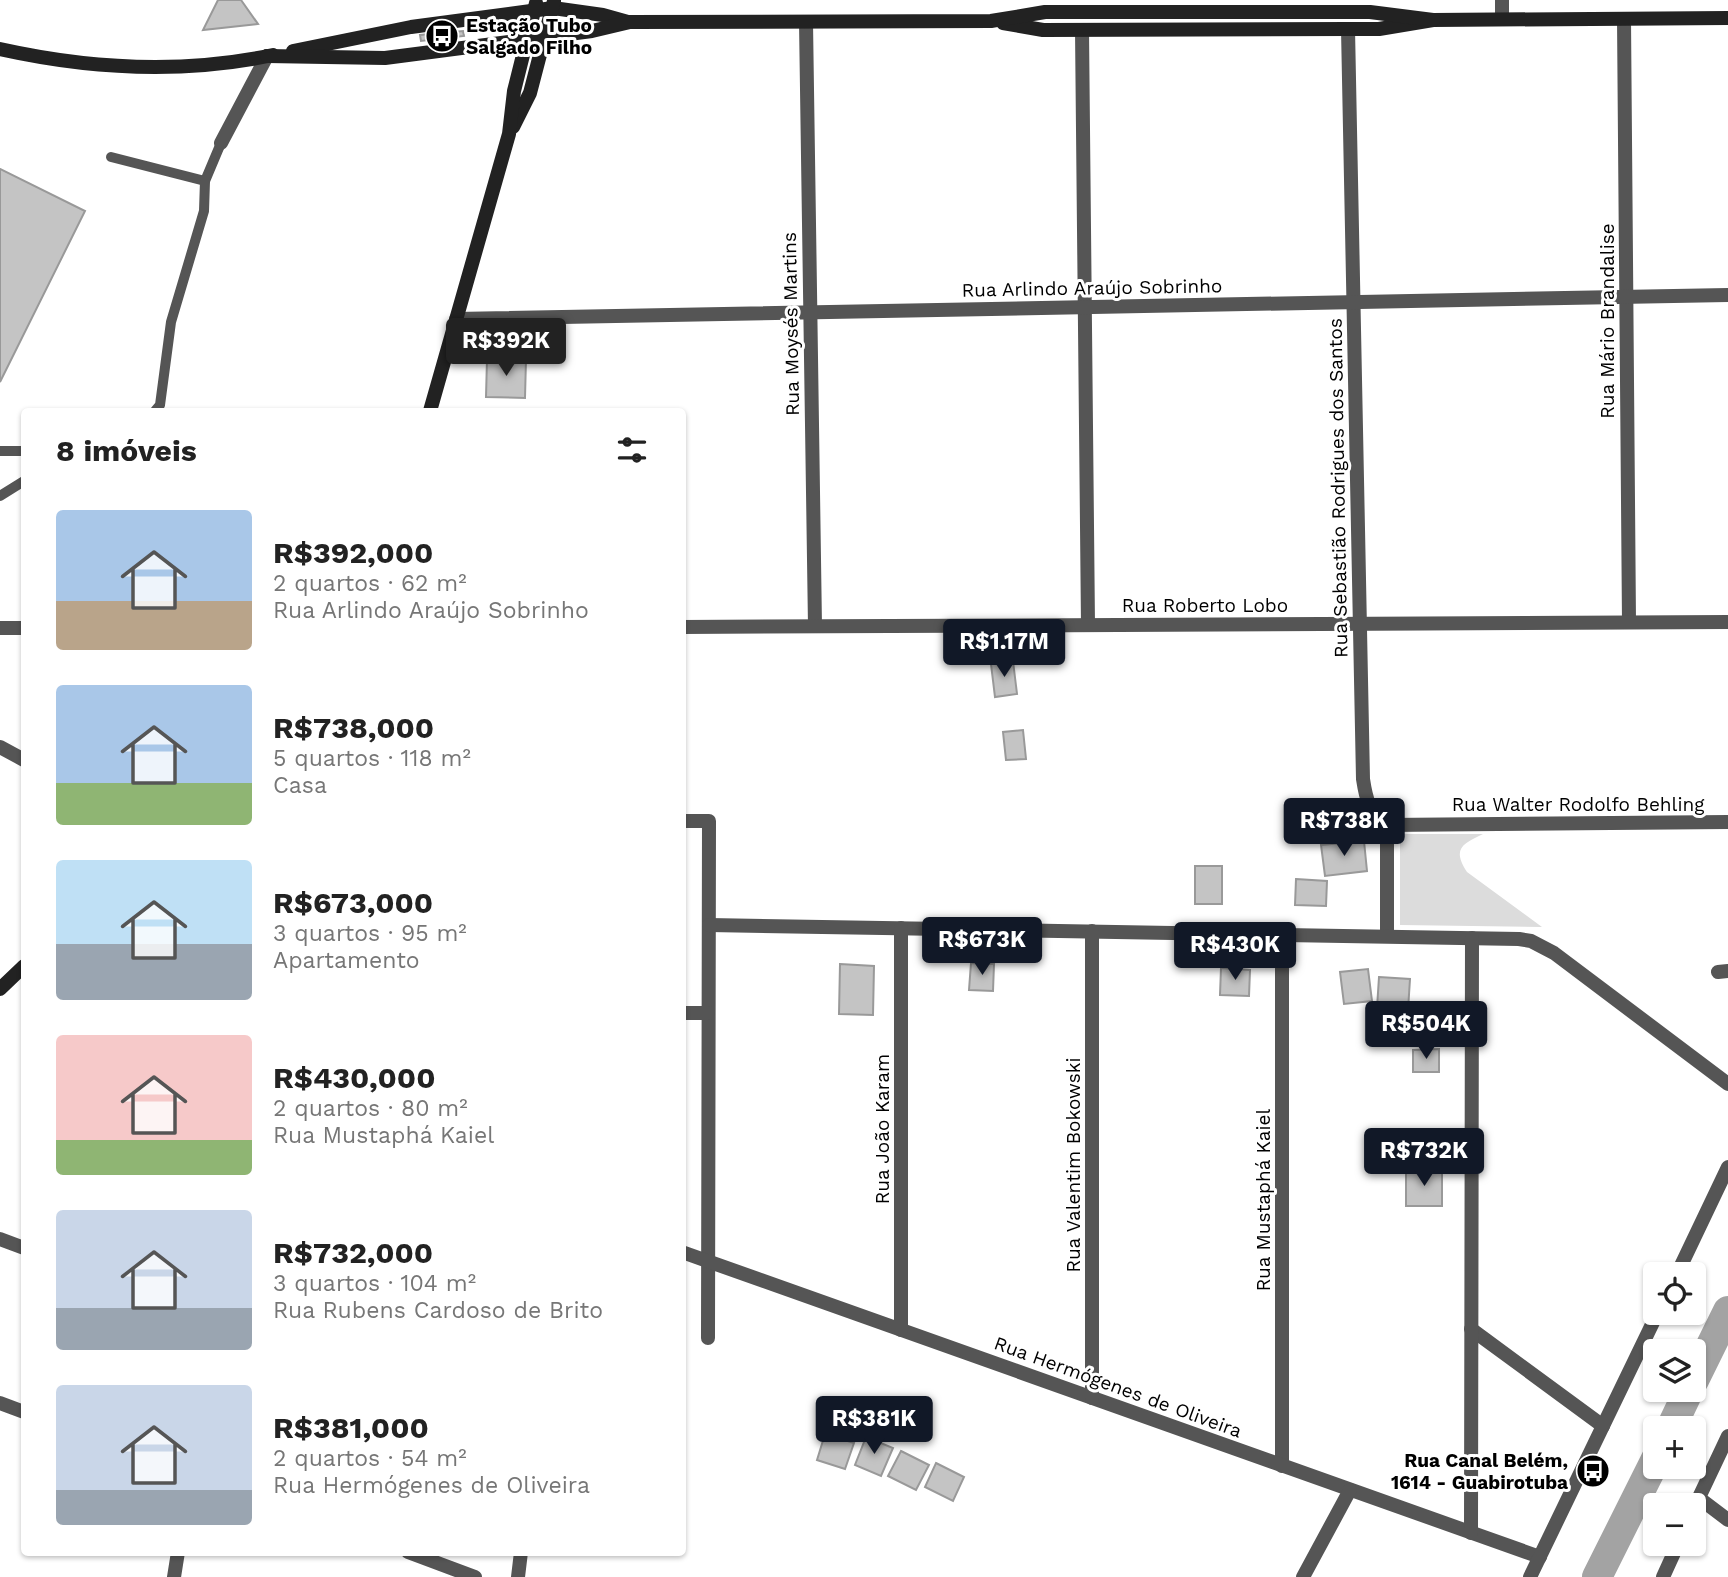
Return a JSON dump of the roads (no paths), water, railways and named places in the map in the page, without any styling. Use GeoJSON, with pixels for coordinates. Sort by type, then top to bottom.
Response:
{"type":"FeatureCollection","features":[{"type":"Feature","properties":{"kind":"main road"},"geometry":{"type":"LineString","coordinates":[[509,134],[527,101],[554,4]]}},
{"type":"Feature","properties":{"kind":"main road"},"geometry":{"type":"LineString","coordinates":[[0,49],[74,62],[131,68],[267,56],[535,5],[554,4],[630,23]]}},
{"type":"Feature","properties":{"kind":"main road"},"geometry":{"type":"LineString","coordinates":[[431,408],[509,134],[514,91],[535,5]]}},
{"type":"Feature","properties":{"kind":"main road"},"geometry":{"type":"LineString","coordinates":[[267,56],[385,58],[592,31],[630,23],[991,21],[1045,12],[1370,12],[1433,20]]}},
{"type":"Feature","properties":{"kind":"main road"},"geometry":{"type":"LineString","coordinates":[[991,21],[1043,30],[1374,29],[1433,20],[1728,18]]}},
{"type":"Feature","properties":{"kind":"main road"},"geometry":{"type":"LineString","coordinates":[[1,987],[21,969]]}},
{"type":"Feature","properties":{"kind":"street"},"geometry":{"type":"LineString","coordinates":[[1502,0],[1502,19]]}},
{"type":"Feature","properties":{"kind":"street","name":"Rua Mário Brandalise"},"geometry":{"type":"LineString","coordinates":[[1624,19],[1629,622]]}},
{"type":"Feature","properties":{"kind":"street","name":"Rua Moysés Martins"},"geometry":{"type":"LineString","coordinates":[[806,22],[815,626]]}},
{"type":"Feature","properties":{"kind":"street","name":"Rua Sebastião Rodrigues dos Santos"},"geometry":{"type":"LineString","coordinates":[[1348,29],[1363,779],[1370,809],[1387,825]]}},
{"type":"Feature","properties":{"kind":"street"},"geometry":{"type":"LineString","coordinates":[[1082,30],[1088,625]]}},
{"type":"Feature","properties":{"kind":"street"},"geometry":{"type":"LineString","coordinates":[[221,143],[267,56]]}},
{"type":"Feature","properties":{"kind":"street","name":"Rua Arlindo Araújo Sobrinho"},"geometry":{"type":"LineString","coordinates":[[456,320],[1728,295]]}},
{"type":"Feature","properties":{"kind":"street","name":"Rua Roberto Lobo"},"geometry":{"type":"LineString","coordinates":[[686,627],[1728,622]]}},
{"type":"Feature","properties":{"kind":"street"},"geometry":{"type":"LineString","coordinates":[[0,628],[21,628]]}},
{"type":"Feature","properties":{"kind":"street"},"geometry":{"type":"LineString","coordinates":[[0,747],[21,758]]}},
{"type":"Feature","properties":{"kind":"street"},"geometry":{"type":"LineString","coordinates":[[686,821],[709,821],[708,1338]]}},
{"type":"Feature","properties":{"kind":"street","name":"Rua Walter Rodolfo Behling"},"geometry":{"type":"LineString","coordinates":[[1387,825],[1728,822]]}},
{"type":"Feature","properties":{"kind":"street"},"geometry":{"type":"LineString","coordinates":[[1387,825],[1387,936]]}},
{"type":"Feature","properties":{"kind":"street"},"geometry":{"type":"LineString","coordinates":[[709,925],[1519,939],[1541,946],[1728,1084]]}},
{"type":"Feature","properties":{"kind":"street","name":"Rua João Karam"},"geometry":{"type":"LineString","coordinates":[[901,928],[901,1330]]}},
{"type":"Feature","properties":{"kind":"street","name":"Rua Valentim Bokowski"},"geometry":{"type":"LineString","coordinates":[[1092,931],[1092,1398]]}},
{"type":"Feature","properties":{"kind":"street","name":"Rua Mustaphá Kaiel"},"geometry":{"type":"LineString","coordinates":[[1282,935],[1282,1466]]}},
{"type":"Feature","properties":{"kind":"street"},"geometry":{"type":"LineString","coordinates":[[1471,1533],[1472,938]]}},
{"type":"Feature","properties":{"kind":"street"},"geometry":{"type":"LineString","coordinates":[[686,1013],[708,1013]]}},
{"type":"Feature","properties":{"kind":"street"},"geometry":{"type":"LineString","coordinates":[[1682,1262],[1728,1167]]}},
{"type":"Feature","properties":{"kind":"street"},"geometry":{"type":"LineString","coordinates":[[0,1239],[21,1247]]}},
{"type":"Feature","properties":{"kind":"street","name":"Rua Hermógenes de Oliveira"},"geometry":{"type":"LineString","coordinates":[[686,1253],[1540,1557]]}},
{"type":"Feature","properties":{"kind":"street"},"geometry":{"type":"LineString","coordinates":[[1530,1577],[1652,1325]]}},
{"type":"Feature","properties":{"kind":"street"},"geometry":{"type":"LineString","coordinates":[[1471,1329],[1603,1426]]}},
{"type":"Feature","properties":{"kind":"street"},"geometry":{"type":"LineString","coordinates":[[0,1403],[21,1411]]}},
{"type":"Feature","properties":{"kind":"street"},"geometry":{"type":"LineString","coordinates":[[1701,1493],[1728,1436]]}},
{"type":"Feature","properties":{"kind":"street"},"geometry":{"type":"LineString","coordinates":[[1303,1577],[1350,1490]]}},
{"type":"Feature","properties":{"kind":"street"},"geometry":{"type":"LineString","coordinates":[[1706,1508],[1728,1520]]}},
{"type":"Feature","properties":{"kind":"street"},"geometry":{"type":"LineString","coordinates":[[174,1577],[177,1556]]}},
{"type":"Feature","properties":{"kind":"street"},"geometry":{"type":"LineString","coordinates":[[419,1556],[475,1577]]}},
{"type":"Feature","properties":{"kind":"street"},"geometry":{"type":"LineString","coordinates":[[517,1577],[520,1556]]}},
{"type":"Feature","properties":{"kind":"street"},"geometry":{"type":"LineString","coordinates":[[1662,1577],[1672,1556]]}},
{"type":"Feature","properties":{"kind":"lane"},"geometry":{"type":"LineString","coordinates":[[158,408],[176,301],[204,211],[205,181],[221,143]]}},
{"type":"Feature","properties":{"kind":"lane"},"geometry":{"type":"LineString","coordinates":[[111,157],[205,181]]}},
{"type":"Feature","properties":{"kind":"lane"},"geometry":{"type":"LineString","coordinates":[[0,451],[21,451]]}},
{"type":"Feature","properties":{"kind":"lane"},"geometry":{"type":"LineString","coordinates":[[0,496],[21,483]]}},
{"type":"Feature","properties":{"kind":"waterway"},"geometry":{"type":"LineString","coordinates":[[1706,1356],[1728,1311]]}},
{"type":"Feature","properties":{"kind":"waterway"},"geometry":{"type":"LineString","coordinates":[[1677,1416],[1683,1402]]}},
{"type":"Feature","properties":{"kind":"waterway"},"geometry":{"type":"LineString","coordinates":[[1597,1577],[1646,1479]]}},
{"type":"Feature","properties":{"kind":"place","name":"Estação Tubo Salgado Filho"},"geometry":{"type":"Point","coordinates":[442,36]}},
{"type":"Feature","properties":{"kind":"place","name":"Rua Canal Belém, 1614 - Guabirotuba"},"geometry":{"type":"Point","coordinates":[1593,1471]}}]}
